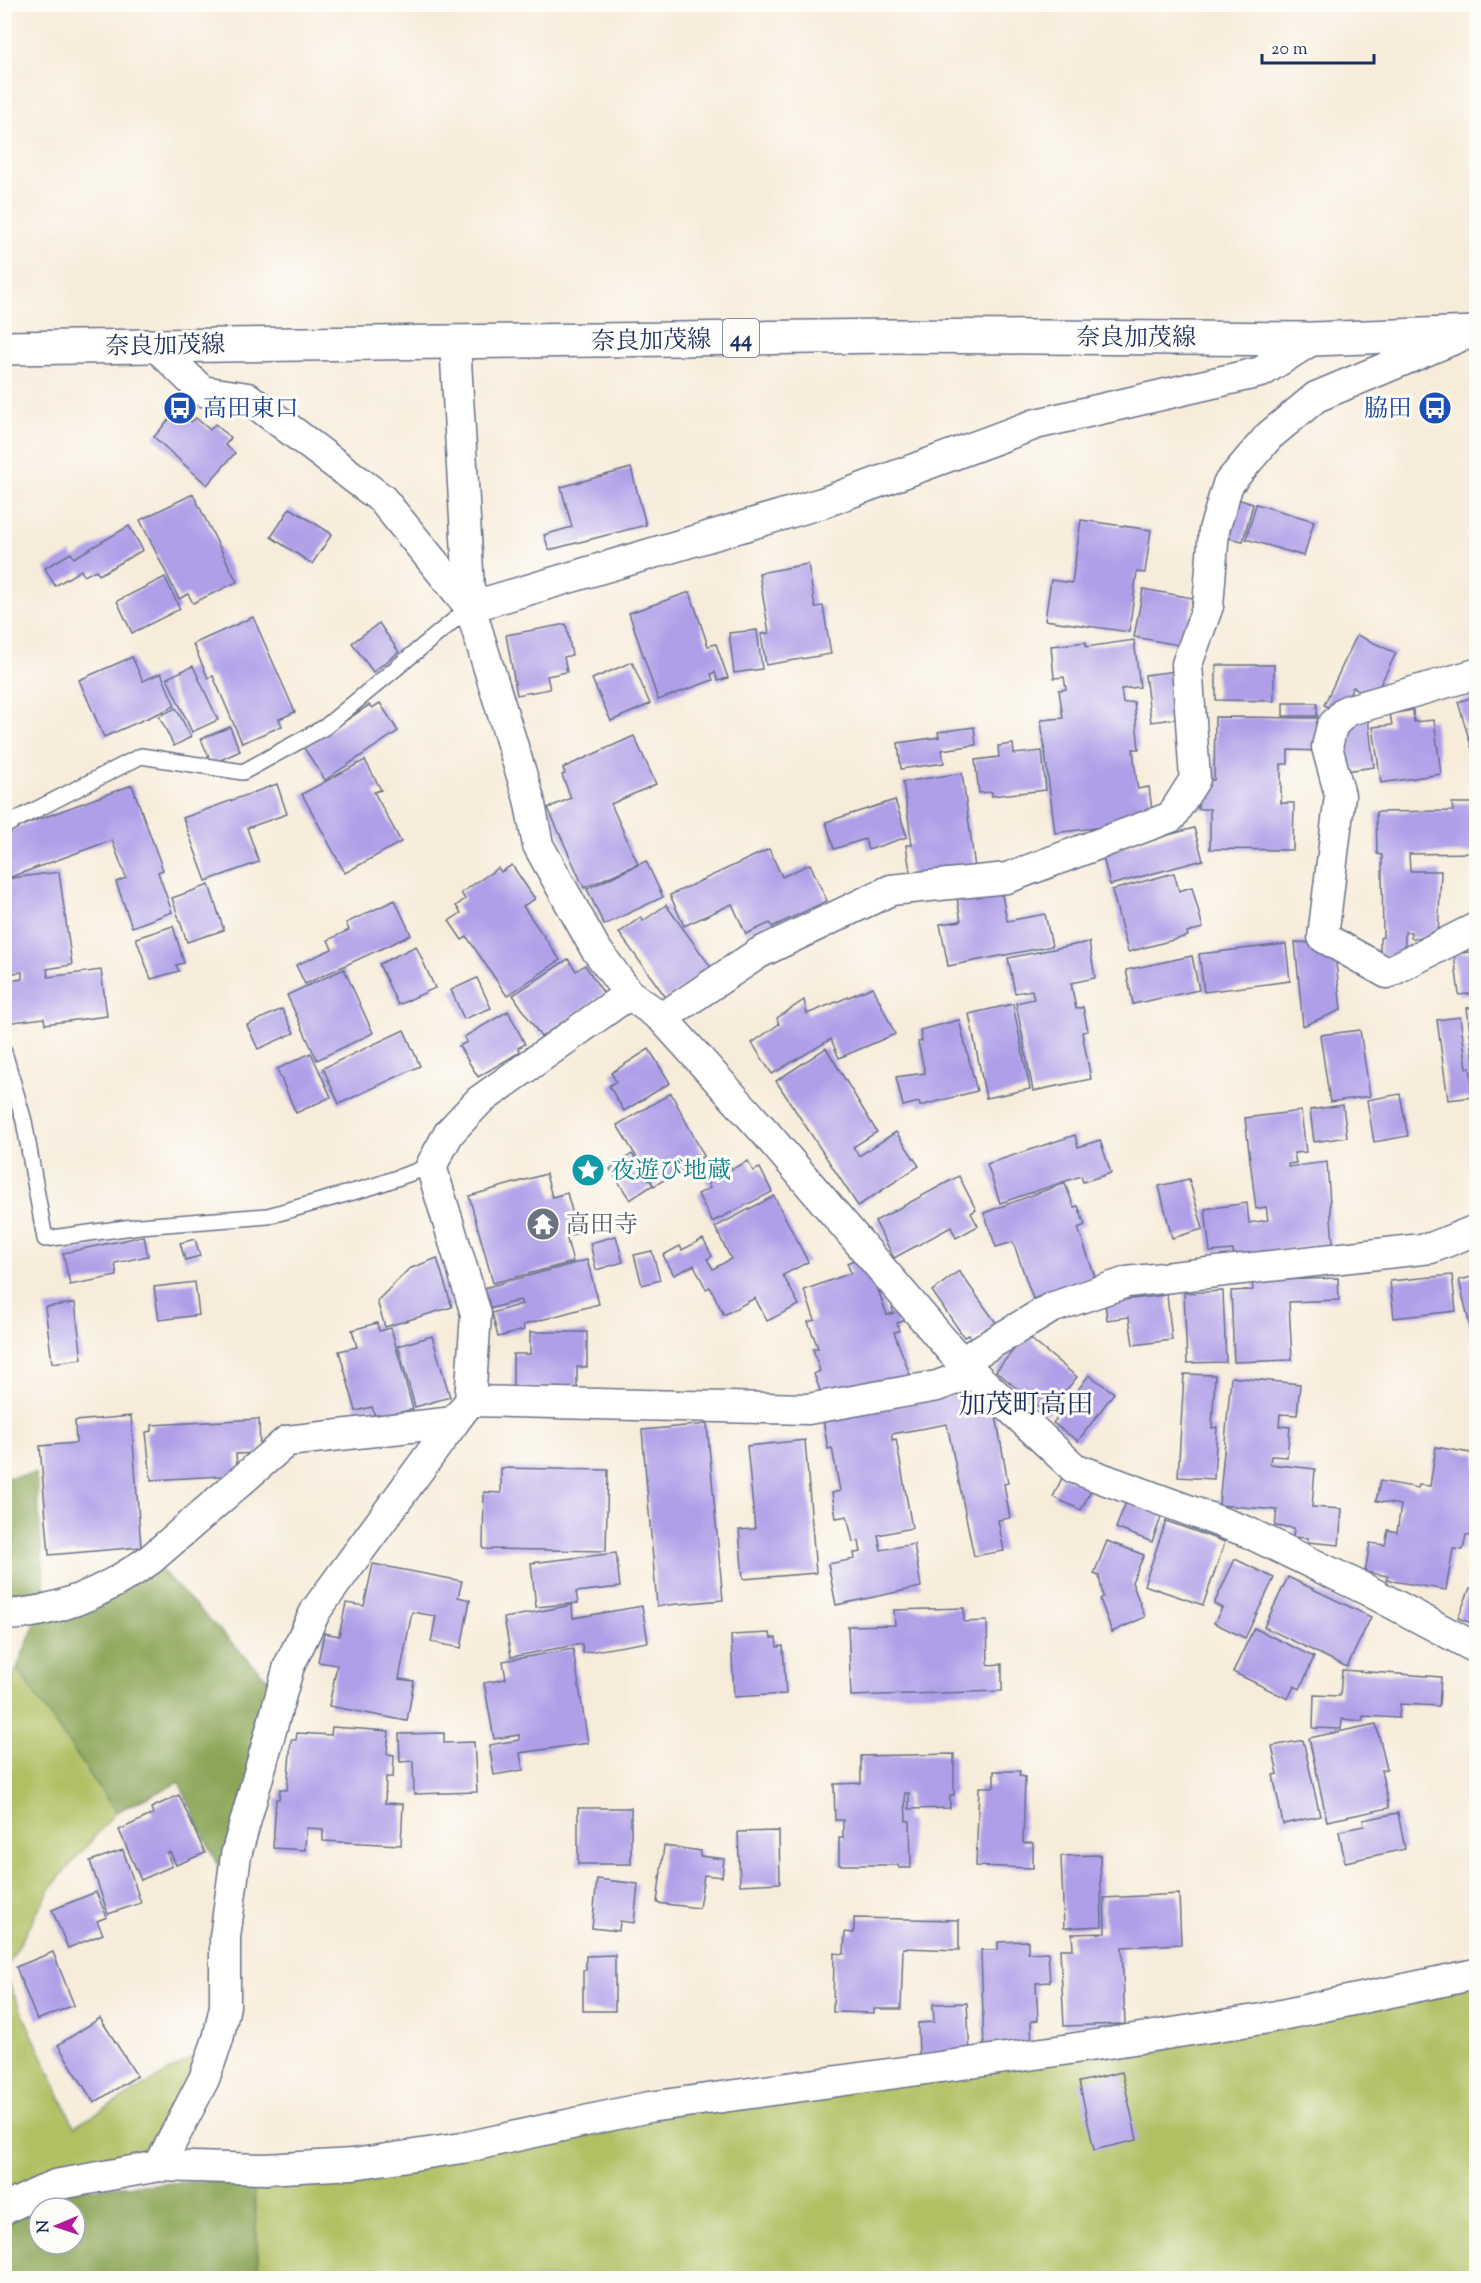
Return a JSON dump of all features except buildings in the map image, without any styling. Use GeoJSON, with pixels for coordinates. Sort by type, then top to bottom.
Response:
{"type":"FeatureCollection","features":[{"type":"Feature","properties":{"kind":"main road","name":"奈良加茂線"},"geometry":{"type":"LineString","coordinates":[[4,348],[892,336],[1313,339],[1474,333]]}},
{"type":"Feature","properties":{"kind":"street"},"geometry":{"type":"LineString","coordinates":[[662,1018],[759,953],[891,890],[1006,878],[1171,817],[1195,779],[1187,664],[1208,606],[1214,530],[1228,484],[1269,436],[1316,397],[1474,333]]}},
{"type":"Feature","properties":{"kind":"street"},"geometry":{"type":"LineString","coordinates":[[470,607],[822,502],[1036,424],[1261,372],[1313,339]]}},
{"type":"Feature","properties":{"kind":"street"},"geometry":{"type":"LineString","coordinates":[[455,343],[470,607],[529,799],[538,845],[595,948],[629,994],[662,1018],[764,1131],[967,1367],[1074,1468],[1245,1531],[1367,1590],[1476,1648]]}},
{"type":"Feature","properties":{"kind":"street"},"geometry":{"type":"LineString","coordinates":[[155,345],[202,392],[248,398],[382,499],[470,607]]}},
{"type":"Feature","properties":{"kind":"street"},"geometry":{"type":"LineString","coordinates":[[1476,674],[1346,711],[1332,726],[1327,747],[1340,795],[1323,936],[1387,973],[1476,928]]}},
{"type":"Feature","properties":{"kind":"street"},"geometry":{"type":"LineString","coordinates":[[159,2166],[204,2079],[218,2039],[225,2006],[228,1903],[236,1855],[289,1666],[316,1610],[462,1411],[476,1314],[431,1166],[449,1133],[479,1101],[629,994]]}},
{"type":"Feature","properties":{"kind":"street"},"geometry":{"type":"LineString","coordinates":[[4,1615],[71,1603],[104,1590],[129,1575],[151,1559],[287,1441],[462,1411],[808,1408],[937,1386],[1051,1308],[1127,1282],[1431,1248],[1476,1230]]}},
{"type":"Feature","properties":{"kind":"street"},"geometry":{"type":"LineString","coordinates":[[4,2209],[55,2185],[159,2166],[276,2169],[353,2164],[462,2148],[649,2107],[1057,2051],[1262,2019],[1476,1974]]}},
{"type":"Feature","properties":{"kind":"lane"},"geometry":{"type":"LineString","coordinates":[[4,826],[141,756],[243,772],[325,727],[470,607]]}},
{"type":"Feature","properties":{"kind":"lane"},"geometry":{"type":"LineString","coordinates":[[4,1052],[24,1121],[45,1239],[140,1226],[268,1216],[374,1186],[431,1166]]}},
{"type":"Feature","properties":{"kind":"green space"},"geometry":{"type":"Polygon","coordinates":[[[36,1473],[45,1597],[5,1599],[5,1478],[36,1473]]]}},
{"type":"Feature","properties":{"kind":"green space"},"geometry":{"type":"Polygon","coordinates":[[[157,1566],[271,1683],[223,1877],[179,1782],[116,1812],[17,1668],[37,1619],[157,1566]]]}},
{"type":"Feature","properties":{"kind":"green space"},"geometry":{"type":"Polygon","coordinates":[[[17,1668],[116,1812],[52,1886],[5,1970],[4,1699],[17,1668]]]}},
{"type":"Feature","properties":{"kind":"green space"},"geometry":{"type":"Polygon","coordinates":[[[4,1973],[74,2126],[207,2050],[156,2152],[51,2171],[5,2192],[4,1973]]]}},
{"type":"Feature","properties":{"kind":"green space"},"geometry":{"type":"Polygon","coordinates":[[[1476,1986],[1476,2278],[259,2278],[253,2178],[651,2118],[1476,1986]]]}},
{"type":"Feature","properties":{"kind":"green space"},"geometry":{"type":"Polygon","coordinates":[[[253,2178],[259,2278],[5,2278],[4,2221],[27,2208],[27,2256],[87,2256],[87,2196],[49,2196],[60,2190],[253,2178]]]}},
{"type":"Feature","properties":{"kind":"place","name":"高田東口"},"geometry":{"type":"Point","coordinates":[180,408]}},
{"type":"Feature","properties":{"kind":"place","name":"脇田"},"geometry":{"type":"Point","coordinates":[1435,408]}},
{"type":"Feature","properties":{"kind":"place","name":"夜遊び地蔵"},"geometry":{"type":"Point","coordinates":[588,1170]}},
{"type":"Feature","properties":{"kind":"place","name":"高田寺"},"geometry":{"type":"Point","coordinates":[543,1224]}},
{"type":"Feature","properties":{"kind":"district","name":"加茂町高田"},"geometry":{"type":"Point","coordinates":[1026,1404]}}]}
